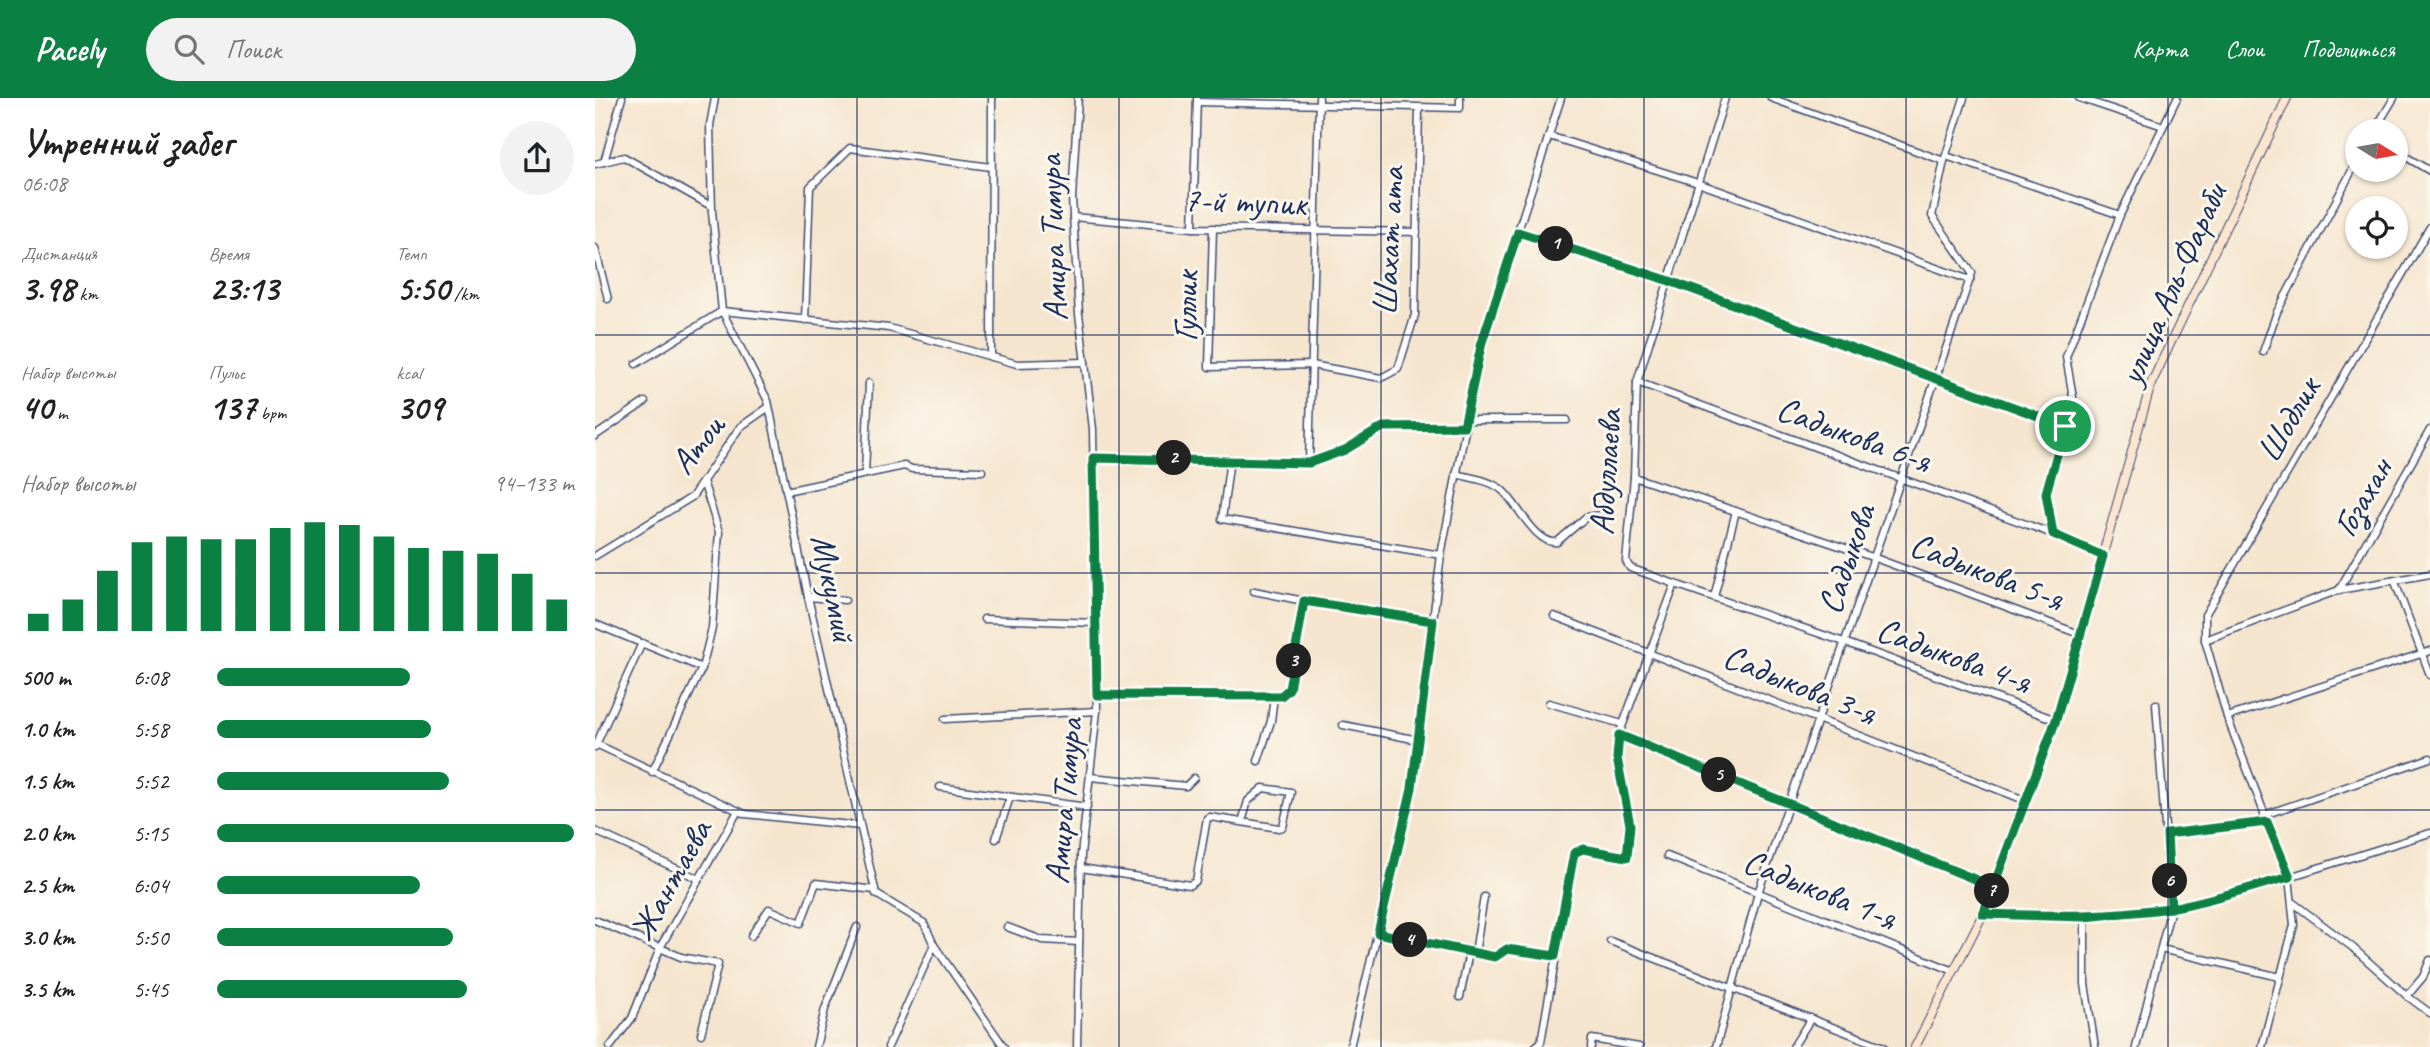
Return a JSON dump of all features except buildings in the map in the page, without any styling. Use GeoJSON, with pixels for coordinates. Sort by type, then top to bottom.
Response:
{"type":"FeatureCollection","features":[{"type":"Feature","properties":{"kind":"main road","name":"улица Аль-Фараби"},"geometry":{"type":"LineString","coordinates":[[1915,1047],[1983,914],[2056,720],[2151,384],[2287,98]]}},
{"type":"Feature","properties":{"kind":"street"},"geometry":{"type":"LineString","coordinates":[[604,162],[622,98]]}},
{"type":"Feature","properties":{"kind":"street","name":"Мукумий"},"geometry":{"type":"LineString","coordinates":[[715,98],[710,125],[712,206],[722,311],[769,407],[808,597],[875,890]]}},
{"type":"Feature","properties":{"kind":"street"},"geometry":{"type":"LineString","coordinates":[[991,358],[992,98]]}},
{"type":"Feature","properties":{"kind":"street","name":"Амира Тимура"},"geometry":{"type":"LineString","coordinates":[[1077,1047],[1081,868],[1097,711],[1093,458],[1073,217],[1078,98]]}},
{"type":"Feature","properties":{"kind":"street"},"geometry":{"type":"LineString","coordinates":[[1197,100],[1460,108],[1460,98]]}},
{"type":"Feature","properties":{"kind":"street"},"geometry":{"type":"LineString","coordinates":[[1350,1047],[1412,788],[1441,555],[1482,342],[1561,98]]}},
{"type":"Feature","properties":{"kind":"street","name":"Абдуллаева"},"geometry":{"type":"LineString","coordinates":[[1675,584],[1630,568],[1626,561],[1635,477],[1637,382],[1725,98]]}},
{"type":"Feature","properties":{"kind":"street"},"geometry":{"type":"LineString","coordinates":[[1771,98],[1945,159],[2120,215]]}},
{"type":"Feature","properties":{"kind":"street"},"geometry":{"type":"LineString","coordinates":[[1549,136],[1698,183],[1969,280],[1972,273],[1932,216],[1945,159],[1964,98]]}},
{"type":"Feature","properties":{"kind":"street"},"geometry":{"type":"LineString","coordinates":[[2079,98],[2163,126]]}},
{"type":"Feature","properties":{"kind":"street"},"geometry":{"type":"LineString","coordinates":[[2053,534],[2046,493],[2073,397],[2066,357],[2120,215],[2177,98]]}},
{"type":"Feature","properties":{"kind":"street"},"geometry":{"type":"LineString","coordinates":[[2381,119],[2393,98]]}},
{"type":"Feature","properties":{"kind":"street","name":"Гуллик"},"geometry":{"type":"LineString","coordinates":[[1193,228],[1197,100]]}},
{"type":"Feature","properties":{"kind":"street","name":"Шахат ата"},"geometry":{"type":"LineString","coordinates":[[1309,463],[1319,102]]}},
{"type":"Feature","properties":{"kind":"street","name":"Шахат ата"},"geometry":{"type":"LineString","coordinates":[[1312,365],[1381,378],[1398,369],[1415,315],[1419,108]]}},
{"type":"Feature","properties":{"kind":"street"},"geometry":{"type":"LineString","coordinates":[[805,320],[810,187],[850,148],[991,167]]}},
{"type":"Feature","properties":{"kind":"street"},"geometry":{"type":"LineString","coordinates":[[595,164],[624,157],[712,206]]}},
{"type":"Feature","properties":{"kind":"street"},"geometry":{"type":"LineString","coordinates":[[2408,158],[2430,171]]}},
{"type":"Feature","properties":{"kind":"street"},"geometry":{"type":"LineString","coordinates":[[2263,352],[2277,312],[2346,182]]}},
{"type":"Feature","properties":{"kind":"street","name":"7-й тупик"},"geometry":{"type":"LineString","coordinates":[[1073,217],[1193,228],[1417,232]]}},
{"type":"Feature","properties":{"kind":"street","name":"Шодлик"},"geometry":{"type":"LineString","coordinates":[[2205,640],[2205,615],[2430,227]]}},
{"type":"Feature","properties":{"kind":"street","name":"Гуллик"},"geometry":{"type":"LineString","coordinates":[[1213,228],[1209,367],[1312,365]]}},
{"type":"Feature","properties":{"kind":"street"},"geometry":{"type":"LineString","coordinates":[[1518,232],[1667,280],[2065,426]]}},
{"type":"Feature","properties":{"kind":"street"},"geometry":{"type":"LineString","coordinates":[[595,248],[608,299]]}},
{"type":"Feature","properties":{"kind":"street","name":"Садыкова"},"geometry":{"type":"LineString","coordinates":[[1716,1047],[1758,892],[1969,280]]}},
{"type":"Feature","properties":{"kind":"street"},"geometry":{"type":"LineString","coordinates":[[636,363],[722,311],[889,328],[1017,364],[1085,362]]}},
{"type":"Feature","properties":{"kind":"street","name":"Садыкова 6-я"},"geometry":{"type":"LineString","coordinates":[[1637,382],[2053,534],[2103,556]]}},
{"type":"Feature","properties":{"kind":"street"},"geometry":{"type":"LineString","coordinates":[[865,474],[869,383]]}},
{"type":"Feature","properties":{"kind":"street","name":"Атои"},"geometry":{"type":"LineString","coordinates":[[595,436],[645,402]]}},
{"type":"Feature","properties":{"kind":"street","name":"Атои"},"geometry":{"type":"LineString","coordinates":[[595,556],[692,497],[740,427],[769,407]]}},
{"type":"Feature","properties":{"kind":"street"},"geometry":{"type":"LineString","coordinates":[[1093,458],[1230,459],[1309,463],[1345,450],[1383,427],[1567,421]]}},
{"type":"Feature","properties":{"kind":"street","name":"Гозахан"},"geometry":{"type":"LineString","coordinates":[[2339,590],[2430,430]]}},
{"type":"Feature","properties":{"kind":"street"},"geometry":{"type":"LineString","coordinates":[[1230,459],[1222,519],[1441,555]]}},
{"type":"Feature","properties":{"kind":"street"},"geometry":{"type":"LineString","coordinates":[[786,491],[904,466],[912,469],[982,471]]}},
{"type":"Feature","properties":{"kind":"street"},"geometry":{"type":"LineString","coordinates":[[1456,474],[1502,490],[1541,537],[1551,542],[1557,542],[1586,517],[1609,514]]}},
{"type":"Feature","properties":{"kind":"street","name":"Садыкова 5-я"},"geometry":{"type":"LineString","coordinates":[[1635,477],[1875,558],[2082,635]]}},
{"type":"Feature","properties":{"kind":"street","name":"Жантаева"},"geometry":{"type":"LineString","coordinates":[[652,772],[702,668],[712,628],[719,531],[703,481]]}},
{"type":"Feature","properties":{"kind":"street"},"geometry":{"type":"LineString","coordinates":[[1714,597],[1736,511]]}},
{"type":"Feature","properties":{"kind":"street"},"geometry":{"type":"LineString","coordinates":[[2262,1047],[2294,925],[2290,877],[2227,717],[2205,640],[2339,590],[2430,574]]}},
{"type":"Feature","properties":{"kind":"street"},"geometry":{"type":"LineString","coordinates":[[2395,582],[2430,675]]}},
{"type":"Feature","properties":{"kind":"street"},"geometry":{"type":"LineString","coordinates":[[1535,1047],[1541,1042],[1574,853],[1583,849],[1625,858],[1629,853],[1628,808],[1617,758],[1619,735],[1675,584]]}},
{"type":"Feature","properties":{"kind":"street","name":"Садыкова 4-я"},"geometry":{"type":"LineString","coordinates":[[1675,584],[1845,642],[2056,720]]}},
{"type":"Feature","properties":{"kind":"street"},"geometry":{"type":"LineString","coordinates":[[1254,591],[1433,621]]}},
{"type":"Feature","properties":{"kind":"street"},"geometry":{"type":"LineString","coordinates":[[808,597],[845,600]]}},
{"type":"Feature","properties":{"kind":"street"},"geometry":{"type":"LineString","coordinates":[[1097,695],[1281,696],[1289,689],[1304,601]]}},
{"type":"Feature","properties":{"kind":"street","name":"Садыкова 3-я"},"geometry":{"type":"LineString","coordinates":[[1553,616],[2027,801]]}},
{"type":"Feature","properties":{"kind":"street"},"geometry":{"type":"LineString","coordinates":[[984,619],[1096,623]]}},
{"type":"Feature","properties":{"kind":"street"},"geometry":{"type":"LineString","coordinates":[[595,624],[702,668]]}},
{"type":"Feature","properties":{"kind":"street"},"geometry":{"type":"LineString","coordinates":[[642,643],[596,746],[738,811],[860,826]]}},
{"type":"Feature","properties":{"kind":"street"},"geometry":{"type":"LineString","coordinates":[[2227,717],[2430,651]]}},
{"type":"Feature","properties":{"kind":"street"},"geometry":{"type":"LineString","coordinates":[[1258,761],[1271,722],[1274,696]]}},
{"type":"Feature","properties":{"kind":"street"},"geometry":{"type":"LineString","coordinates":[[1549,703],[1622,724]]}},
{"type":"Feature","properties":{"kind":"street"},"geometry":{"type":"LineString","coordinates":[[2136,1047],[2171,908],[2156,704]]}},
{"type":"Feature","properties":{"kind":"street"},"geometry":{"type":"LineString","coordinates":[[945,719],[1097,711]]}},
{"type":"Feature","properties":{"kind":"street"},"geometry":{"type":"LineString","coordinates":[[1343,724],[1418,740]]}},
{"type":"Feature","properties":{"kind":"street"},"geometry":{"type":"LineString","coordinates":[[1619,735],[1994,887]]}},
{"type":"Feature","properties":{"kind":"street"},"geometry":{"type":"LineString","coordinates":[[2167,834],[2265,819],[2430,758]]}},
{"type":"Feature","properties":{"kind":"street"},"geometry":{"type":"LineString","coordinates":[[1090,776],[1186,786],[1194,778]]}},
{"type":"Feature","properties":{"kind":"street"},"geometry":{"type":"LineString","coordinates":[[940,787],[1087,807]]}},
{"type":"Feature","properties":{"kind":"street"},"geometry":{"type":"LineString","coordinates":[[1081,868],[1190,885],[1196,881],[1205,820],[1210,817],[1242,822],[1283,827],[1291,792],[1263,788],[1248,801],[1242,822]]}},
{"type":"Feature","properties":{"kind":"street"},"geometry":{"type":"LineString","coordinates":[[996,839],[1010,797]]}},
{"type":"Feature","properties":{"kind":"street","name":"Жантаева"},"geometry":{"type":"LineString","coordinates":[[610,1047],[632,1018],[661,946],[738,811]]}},
{"type":"Feature","properties":{"kind":"street"},"geometry":{"type":"LineString","coordinates":[[595,831],[699,879]]}},
{"type":"Feature","properties":{"kind":"street"},"geometry":{"type":"LineString","coordinates":[[1983,914],[2085,917],[2171,908],[2290,877],[2430,833]]}},
{"type":"Feature","properties":{"kind":"street","name":"Садыкова 1-я"},"geometry":{"type":"LineString","coordinates":[[1667,856],[1954,971]]}},
{"type":"Feature","properties":{"kind":"street"},"geometry":{"type":"LineString","coordinates":[[751,936],[769,909],[801,923],[816,883],[875,890],[876,894],[924,923],[934,944],[1004,1047]]}},
{"type":"Feature","properties":{"kind":"street"},"geometry":{"type":"LineString","coordinates":[[1460,996],[1484,897]]}},
{"type":"Feature","properties":{"kind":"street"},"geometry":{"type":"LineString","coordinates":[[2292,902],[2352,947],[2430,1013]]}},
{"type":"Feature","properties":{"kind":"street"},"geometry":{"type":"LineString","coordinates":[[2085,917],[2085,984],[2095,1047]]}},
{"type":"Feature","properties":{"kind":"street"},"geometry":{"type":"LineString","coordinates":[[595,920],[661,946],[681,957],[718,964],[701,1034]]}},
{"type":"Feature","properties":{"kind":"street"},"geometry":{"type":"LineString","coordinates":[[816,1047],[825,1009],[857,927]]}},
{"type":"Feature","properties":{"kind":"street"},"geometry":{"type":"LineString","coordinates":[[1007,927],[1042,940],[1079,942]]}},
{"type":"Feature","properties":{"kind":"street"},"geometry":{"type":"LineString","coordinates":[[1378,933],[1495,957],[1507,949],[1555,956]]}},
{"type":"Feature","properties":{"kind":"street"},"geometry":{"type":"LineString","coordinates":[[1610,940],[1884,1047]]}},
{"type":"Feature","properties":{"kind":"street"},"geometry":{"type":"LineString","coordinates":[[888,1047],[934,944]]}},
{"type":"Feature","properties":{"kind":"street"},"geometry":{"type":"LineString","coordinates":[[2161,949],[2280,976]]}},
{"type":"Feature","properties":{"kind":"street"},"geometry":{"type":"LineString","coordinates":[[2407,996],[2423,977],[2430,960]]}},
{"type":"Feature","properties":{"kind":"street"},"geometry":{"type":"LineString","coordinates":[[1793,1047],[1811,1018]]}},
{"type":"Feature","properties":{"kind":"street"},"geometry":{"type":"LineString","coordinates":[[1591,1047],[1592,1039],[1639,1047]]}},
{"type":"Feature","properties":{"kind":"route"},"geometry":{"type":"LineString","coordinates":[[2065,426],[1667,280],[1518,232],[1482,342],[1464,426],[1383,427],[1345,450],[1309,463],[1230,459],[1093,458],[1097,695],[1281,696],[1289,689],[1304,601],[1433,621],[1412,788],[1378,933],[1495,957],[1507,949],[1555,956],[1574,853],[1577,850],[1627,857],[1630,825],[1617,758],[1619,735],[1788,803],[1994,887],[1983,914],[2085,917],[2171,908],[2167,834],[2267,822],[2290,877],[2171,908],[2137,911],[2085,917],[1983,914],[2027,801],[2056,720],[2103,556],[2053,534],[2046,493],[2065,426]]}}]}
